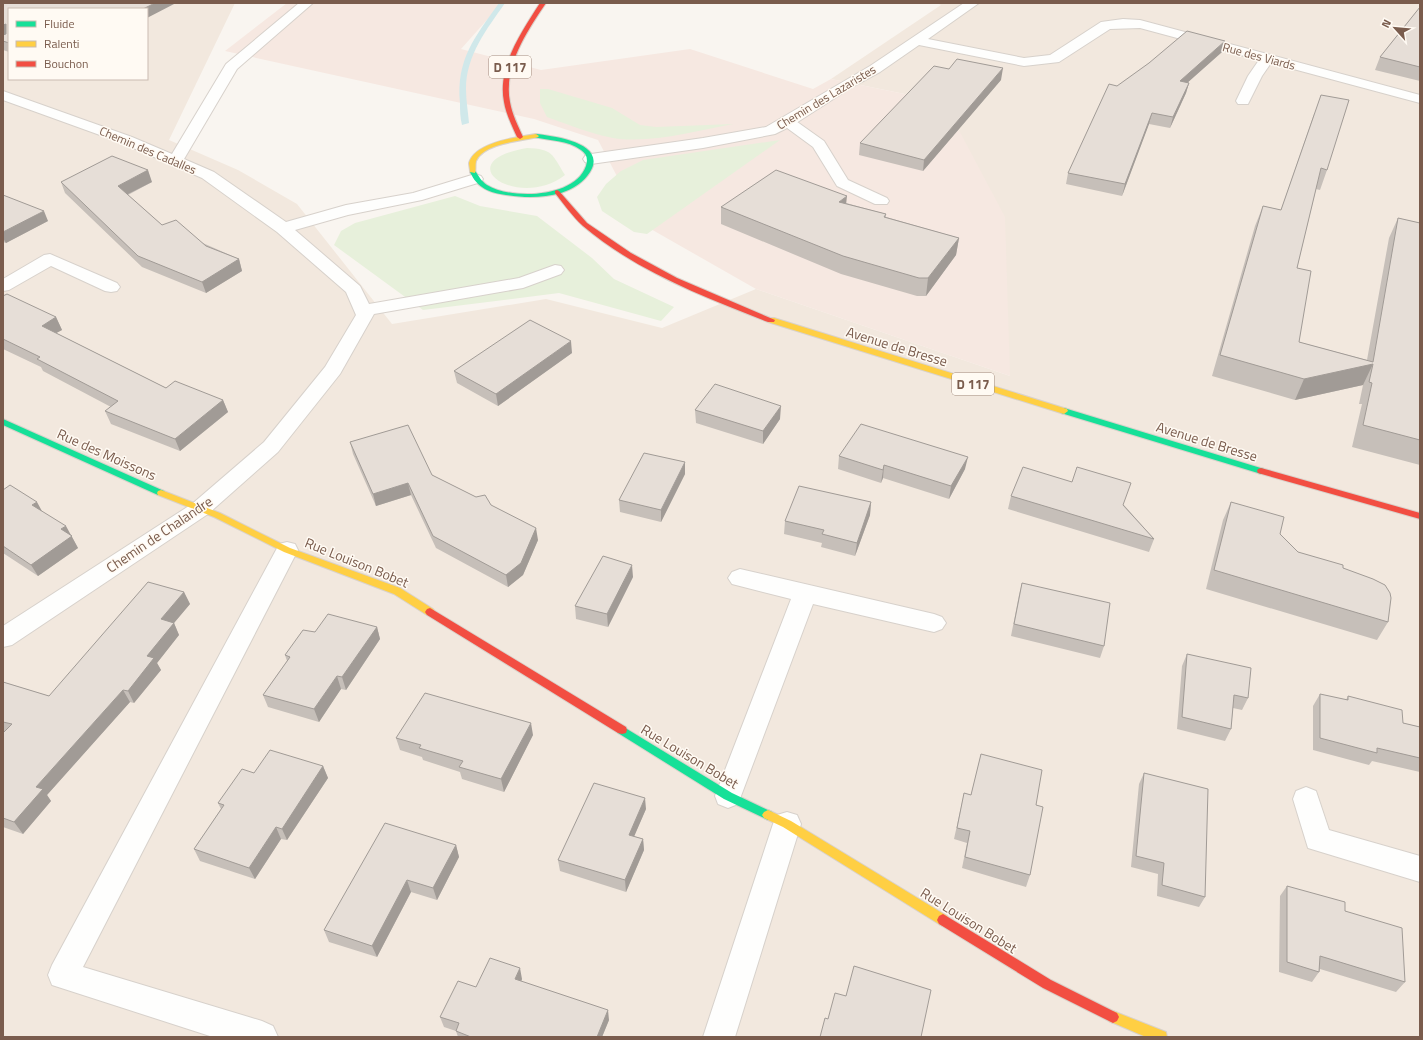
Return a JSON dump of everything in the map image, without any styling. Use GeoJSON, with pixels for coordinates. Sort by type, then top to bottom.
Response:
{"type":"FeatureCollection","features":[{"type":"Feature","properties":{"kind":"main road","name":"D 117"},"geometry":{"type":"LineString","coordinates":[[520,137],[506,97],[511,63],[517,44],[543,3]]}},
{"type":"Feature","properties":{"kind":"main road"},"geometry":{"type":"LineString","coordinates":[[552,136],[566,140],[578,144],[586,151],[590,159],[590,168],[574,185],[557,192],[526,196],[510,195],[489,189],[476,179],[472,172],[472,165],[476,157],[494,144],[520,137],[552,136]]}},
{"type":"Feature","properties":{"kind":"main road","name":"Avenue de Bresse"},"geometry":{"type":"LineString","coordinates":[[557,192],[584,223],[626,254],[693,289],[784,325],[1224,461],[1420,516]]}},
{"type":"Feature","properties":{"kind":"main road","name":"Rue des Moissons"},"geometry":{"type":"LineString","coordinates":[[3,422],[158,492],[200,509]]}},
{"type":"Feature","properties":{"kind":"main road","name":"Rue Louison Bobet"},"geometry":{"type":"LineString","coordinates":[[200,509],[287,550],[397,591],[728,796],[787,824],[1047,984],[1122,1022],[1161,1037]]}},
{"type":"Feature","properties":{"kind":"street"},"geometry":{"type":"LineString","coordinates":[[175,161],[231,67],[307,3]]}},
{"type":"Feature","properties":{"kind":"street","name":"Chemin des Lazaristes"},"geometry":{"type":"LineString","coordinates":[[590,159],[703,143],[770,131],[788,122],[917,41],[973,3]]}},
{"type":"Feature","properties":{"kind":"street","name":"Rue des Viards"},"geometry":{"type":"LineString","coordinates":[[917,41],[1024,62],[1039,62],[1054,59],[1106,25],[1124,23],[1140,24],[1420,99]]}},
{"type":"Feature","properties":{"kind":"street"},"geometry":{"type":"LineString","coordinates":[[1243,101],[1255,76],[1268,58]]}},
{"type":"Feature","properties":{"kind":"street","name":"Chemin des Cadalles"},"geometry":{"type":"LineString","coordinates":[[3,95],[127,140],[208,175],[283,228]]}},
{"type":"Feature","properties":{"kind":"street"},"geometry":{"type":"LineString","coordinates":[[283,228],[346,210],[416,197],[476,179]]}},
{"type":"Feature","properties":{"kind":"street"},"geometry":{"type":"LineString","coordinates":[[283,228],[354,290],[363,310],[523,283],[555,270]]}},
{"type":"Feature","properties":{"kind":"street"},"geometry":{"type":"LineString","coordinates":[[3,286],[50,259],[111,287]]}},
{"type":"Feature","properties":{"kind":"street","name":"Chemin de Chalandre"},"geometry":{"type":"LineString","coordinates":[[3,638],[200,509],[270,447],[333,370],[366,315],[363,310]]}},
{"type":"Feature","properties":{"kind":"street"},"geometry":{"type":"LineString","coordinates":[[262,1037],[63,975],[287,550]]}},
{"type":"Feature","properties":{"kind":"street"},"geometry":{"type":"LineString","coordinates":[[740,578],[934,623]]}},
{"type":"Feature","properties":{"kind":"street"},"geometry":{"type":"LineString","coordinates":[[728,796],[804,593]]}},
{"type":"Feature","properties":{"kind":"street"},"geometry":{"type":"LineString","coordinates":[[1306,799],[1318,839],[1420,869]]}},
{"type":"Feature","properties":{"kind":"street"},"geometry":{"type":"LineString","coordinates":[[719,1037],[787,824]]}},
{"type":"Feature","properties":{"kind":"lane"},"geometry":{"type":"LineString","coordinates":[[788,122],[819,144],[842,183],[881,202]]}},
{"type":"Feature","properties":{"kind":"shaded area"},"geometry":{"type":"Polygon","coordinates":[[[3,3],[235,3],[169,140],[238,170],[297,204],[392,324],[546,299],[662,328],[756,289],[1010,376],[944,102],[831,79],[941,5],[937,3],[1420,3],[1420,1037],[3,1037],[3,3]]]}},
{"type":"Feature","properties":{"kind":"shaded area"},"geometry":{"type":"Polygon","coordinates":[[[287,3],[502,3],[461,49],[541,70],[690,49],[813,89],[831,79],[944,102],[1005,217],[1010,376],[756,289],[642,224],[598,140],[534,119],[225,51],[287,3]]]}},
{"type":"Feature","properties":{"kind":"green space"},"geometry":{"type":"Polygon","coordinates":[[[540,89],[548,89],[612,108],[640,125],[656,127],[733,124],[691,133],[648,139],[634,140],[612,138],[583,130],[547,117],[540,103],[540,89]]]}},
{"type":"Feature","properties":{"kind":"green space"},"geometry":{"type":"Polygon","coordinates":[[[780,140],[647,234],[634,232],[602,211],[597,197],[606,184],[621,171],[643,160],[780,140]]]}},
{"type":"Feature","properties":{"kind":"green space"},"geometry":{"type":"Polygon","coordinates":[[[527,148],[547,151],[554,157],[565,175],[547,185],[528,188],[511,186],[498,180],[491,172],[492,163],[503,155],[527,148]]]}},
{"type":"Feature","properties":{"kind":"green space"},"geometry":{"type":"Polygon","coordinates":[[[455,196],[480,206],[537,216],[592,258],[614,279],[674,307],[661,321],[559,293],[423,310],[334,245],[341,231],[355,223],[455,196]]]}},
{"type":"Feature","properties":{"kind":"building"},"geometry":{"type":"Polygon","coordinates":[[[3,3],[155,3],[145,8],[8,8],[8,43],[3,41],[3,35],[6,34],[6,24],[3,25],[3,3]]]}},
{"type":"Feature","properties":{"kind":"building"},"geometry":{"type":"Polygon","coordinates":[[[1420,7],[1420,67],[1380,57],[1420,7]]]}},
{"type":"Feature","properties":{"kind":"building"},"geometry":{"type":"Polygon","coordinates":[[[1187,31],[1225,41],[1180,81],[1189,83],[1173,117],[1152,113],[1125,184],[1068,173],[1109,84],[1117,86],[1149,63],[1187,31]]]}},
{"type":"Feature","properties":{"kind":"building"},"geometry":{"type":"Polygon","coordinates":[[[957,59],[1003,68],[924,160],[860,143],[934,66],[949,69],[957,59]]]}},
{"type":"Feature","properties":{"kind":"building"},"geometry":{"type":"Polygon","coordinates":[[[1321,95],[1349,100],[1327,170],[1321,168],[1297,268],[1311,271],[1299,342],[1373,362],[1398,218],[1420,223],[1420,440],[1363,425],[1372,383],[1369,382],[1373,364],[1304,379],[1220,355],[1263,206],[1281,210],[1321,95]]]}},
{"type":"Feature","properties":{"kind":"building"},"geometry":{"type":"Polygon","coordinates":[[[112,156],[148,170],[118,186],[162,225],[176,220],[206,246],[239,259],[202,282],[138,256],[61,182],[112,156]]]}},
{"type":"Feature","properties":{"kind":"building"},"geometry":{"type":"Polygon","coordinates":[[[776,170],[847,196],[839,202],[886,214],[884,217],[959,238],[928,278],[919,278],[843,256],[721,207],[776,170]]]}},
{"type":"Feature","properties":{"kind":"building"},"geometry":{"type":"Polygon","coordinates":[[[3,195],[44,211],[3,232],[3,195]]]}},
{"type":"Feature","properties":{"kind":"building"},"geometry":{"type":"Polygon","coordinates":[[[7,294],[56,317],[42,326],[166,388],[175,381],[223,400],[175,439],[105,411],[118,401],[37,359],[40,357],[3,339],[3,296],[7,294]]]}},
{"type":"Feature","properties":{"kind":"building"},"geometry":{"type":"Polygon","coordinates":[[[530,320],[571,341],[496,394],[454,371],[530,320]]]}},
{"type":"Feature","properties":{"kind":"building"},"geometry":{"type":"Polygon","coordinates":[[[715,384],[781,406],[763,431],[695,410],[715,384]]]}},
{"type":"Feature","properties":{"kind":"building"},"geometry":{"type":"Polygon","coordinates":[[[861,424],[968,457],[951,486],[884,465],[883,470],[839,456],[861,424]]]}},
{"type":"Feature","properties":{"kind":"building"},"geometry":{"type":"Polygon","coordinates":[[[408,425],[432,475],[476,497],[485,495],[491,505],[536,528],[521,563],[506,575],[433,536],[408,483],[373,494],[350,442],[408,425]]]}},
{"type":"Feature","properties":{"kind":"building"},"geometry":{"type":"Polygon","coordinates":[[[644,453],[685,462],[661,510],[619,500],[644,453]]]}},
{"type":"Feature","properties":{"kind":"building"},"geometry":{"type":"Polygon","coordinates":[[[1023,467],[1072,482],[1077,467],[1131,483],[1123,505],[1154,539],[1011,496],[1023,467]]]}},
{"type":"Feature","properties":{"kind":"building"},"geometry":{"type":"Polygon","coordinates":[[[10,485],[37,502],[32,505],[66,526],[61,529],[72,536],[31,565],[3,546],[3,490],[10,485]]]}},
{"type":"Feature","properties":{"kind":"building"},"geometry":{"type":"Polygon","coordinates":[[[799,486],[871,502],[857,543],[822,534],[824,530],[785,521],[799,486]]]}},
{"type":"Feature","properties":{"kind":"building"},"geometry":{"type":"Polygon","coordinates":[[[1231,502],[1284,517],[1280,534],[1298,552],[1343,565],[1343,568],[1385,585],[1391,598],[1388,622],[1214,570],[1231,502]]]}},
{"type":"Feature","properties":{"kind":"building"},"geometry":{"type":"Polygon","coordinates":[[[603,556],[632,565],[607,614],[575,606],[603,556]]]}},
{"type":"Feature","properties":{"kind":"building"},"geometry":{"type":"Polygon","coordinates":[[[148,582],[184,592],[161,619],[174,623],[147,656],[154,658],[128,691],[123,690],[36,787],[43,789],[14,822],[3,818],[3,733],[12,724],[3,722],[3,682],[49,696],[148,582]]]}},
{"type":"Feature","properties":{"kind":"building"},"geometry":{"type":"Polygon","coordinates":[[[1022,583],[1110,603],[1104,646],[1014,624],[1022,583]]]}},
{"type":"Feature","properties":{"kind":"building"},"geometry":{"type":"Polygon","coordinates":[[[328,614],[377,627],[342,677],[337,676],[314,709],[263,695],[290,657],[285,655],[303,630],[315,632],[328,614]]]}},
{"type":"Feature","properties":{"kind":"building"},"geometry":{"type":"Polygon","coordinates":[[[1187,654],[1251,668],[1248,698],[1234,695],[1231,729],[1182,717],[1187,654]]]}},
{"type":"Feature","properties":{"kind":"building"},"geometry":{"type":"Polygon","coordinates":[[[425,693],[531,723],[501,779],[459,767],[463,761],[419,748],[421,745],[396,738],[425,693]]]}},
{"type":"Feature","properties":{"kind":"building"},"geometry":{"type":"Polygon","coordinates":[[[1320,694],[1348,700],[1348,696],[1402,710],[1403,723],[1420,727],[1420,758],[1377,748],[1377,753],[1320,738],[1320,694]]]}},
{"type":"Feature","properties":{"kind":"building"},"geometry":{"type":"Polygon","coordinates":[[[270,750],[323,766],[282,829],[276,827],[249,868],[194,849],[224,805],[218,803],[242,769],[254,773],[270,750]]]}},
{"type":"Feature","properties":{"kind":"building"},"geometry":{"type":"Polygon","coordinates":[[[981,754],[1042,770],[1036,805],[1043,807],[1030,875],[965,857],[970,831],[957,828],[964,793],[971,795],[981,754]]]}},
{"type":"Feature","properties":{"kind":"building"},"geometry":{"type":"Polygon","coordinates":[[[1144,773],[1208,789],[1205,897],[1162,885],[1164,863],[1136,856],[1144,773]]]}},
{"type":"Feature","properties":{"kind":"building"},"geometry":{"type":"Polygon","coordinates":[[[594,783],[645,798],[629,835],[643,839],[625,880],[558,860],[594,783]]]}},
{"type":"Feature","properties":{"kind":"building"},"geometry":{"type":"Polygon","coordinates":[[[385,823],[456,845],[433,888],[407,880],[372,946],[324,930],[385,823]]]}},
{"type":"Feature","properties":{"kind":"building"},"geometry":{"type":"Polygon","coordinates":[[[1287,886],[1345,902],[1345,911],[1402,928],[1405,982],[1320,956],[1319,972],[1287,962],[1287,886]]]}},
{"type":"Feature","properties":{"kind":"building"},"geometry":{"type":"Polygon","coordinates":[[[490,958],[520,968],[515,979],[608,1010],[597,1037],[471,1037],[456,1031],[459,1023],[440,1017],[458,981],[476,987],[490,958]]]}},
{"type":"Feature","properties":{"kind":"building"},"geometry":{"type":"Polygon","coordinates":[[[854,966],[931,990],[921,1037],[820,1037],[825,1018],[828,1019],[835,993],[846,996],[854,966]]]}},
{"type":"Feature","properties":{"kind":"waterway"},"geometry":{"type":"LineString","coordinates":[[465,123],[462,88],[468,60],[474,43],[502,3]]}},
{"type":"Feature","properties":{"kind":"traffic: fast"},"geometry":{"type":"LineString","coordinates":[[473,172],[478,181],[489,189],[504,193],[528,196],[544,195],[560,191],[576,183],[582,178],[588,170],[591,161],[589,154],[583,148],[563,140],[536,136]]}},
{"type":"Feature","properties":{"kind":"traffic: fast"},"geometry":{"type":"LineString","coordinates":[[1064,411],[1261,471]]}},
{"type":"Feature","properties":{"kind":"traffic: fast"},"geometry":{"type":"LineString","coordinates":[[3,422],[161,493]]}},
{"type":"Feature","properties":{"kind":"traffic: fast"},"geometry":{"type":"LineString","coordinates":[[622,730],[728,796],[768,815]]}},
{"type":"Feature","properties":{"kind":"traffic: slow"},"geometry":{"type":"LineString","coordinates":[[473,172],[472,163],[476,156],[484,150],[506,141],[536,136]]}},
{"type":"Feature","properties":{"kind":"traffic: slow"},"geometry":{"type":"LineString","coordinates":[[771,320],[1064,411]]}},
{"type":"Feature","properties":{"kind":"traffic: slow"},"geometry":{"type":"LineString","coordinates":[[161,493],[217,515],[287,550],[397,591],[430,612]]}},
{"type":"Feature","properties":{"kind":"traffic: slow"},"geometry":{"type":"LineString","coordinates":[[768,815],[787,824],[943,920]]}},
{"type":"Feature","properties":{"kind":"traffic: slow"},"geometry":{"type":"LineString","coordinates":[[1113,1017],[1161,1037]]}},
{"type":"Feature","properties":{"kind":"traffic: jam"},"geometry":{"type":"LineString","coordinates":[[520,137],[510,112],[506,96],[508,71],[523,35],[543,3]]}},
{"type":"Feature","properties":{"kind":"traffic: jam"},"geometry":{"type":"LineString","coordinates":[[557,192],[585,224],[606,240],[651,268],[698,291],[771,320]]}},
{"type":"Feature","properties":{"kind":"traffic: jam"},"geometry":{"type":"LineString","coordinates":[[1261,471],[1420,516]]}},
{"type":"Feature","properties":{"kind":"traffic: jam"},"geometry":{"type":"LineString","coordinates":[[430,612],[622,730]]}},
{"type":"Feature","properties":{"kind":"traffic: jam"},"geometry":{"type":"LineString","coordinates":[[943,920],[1047,984],[1113,1017]]}}]}
